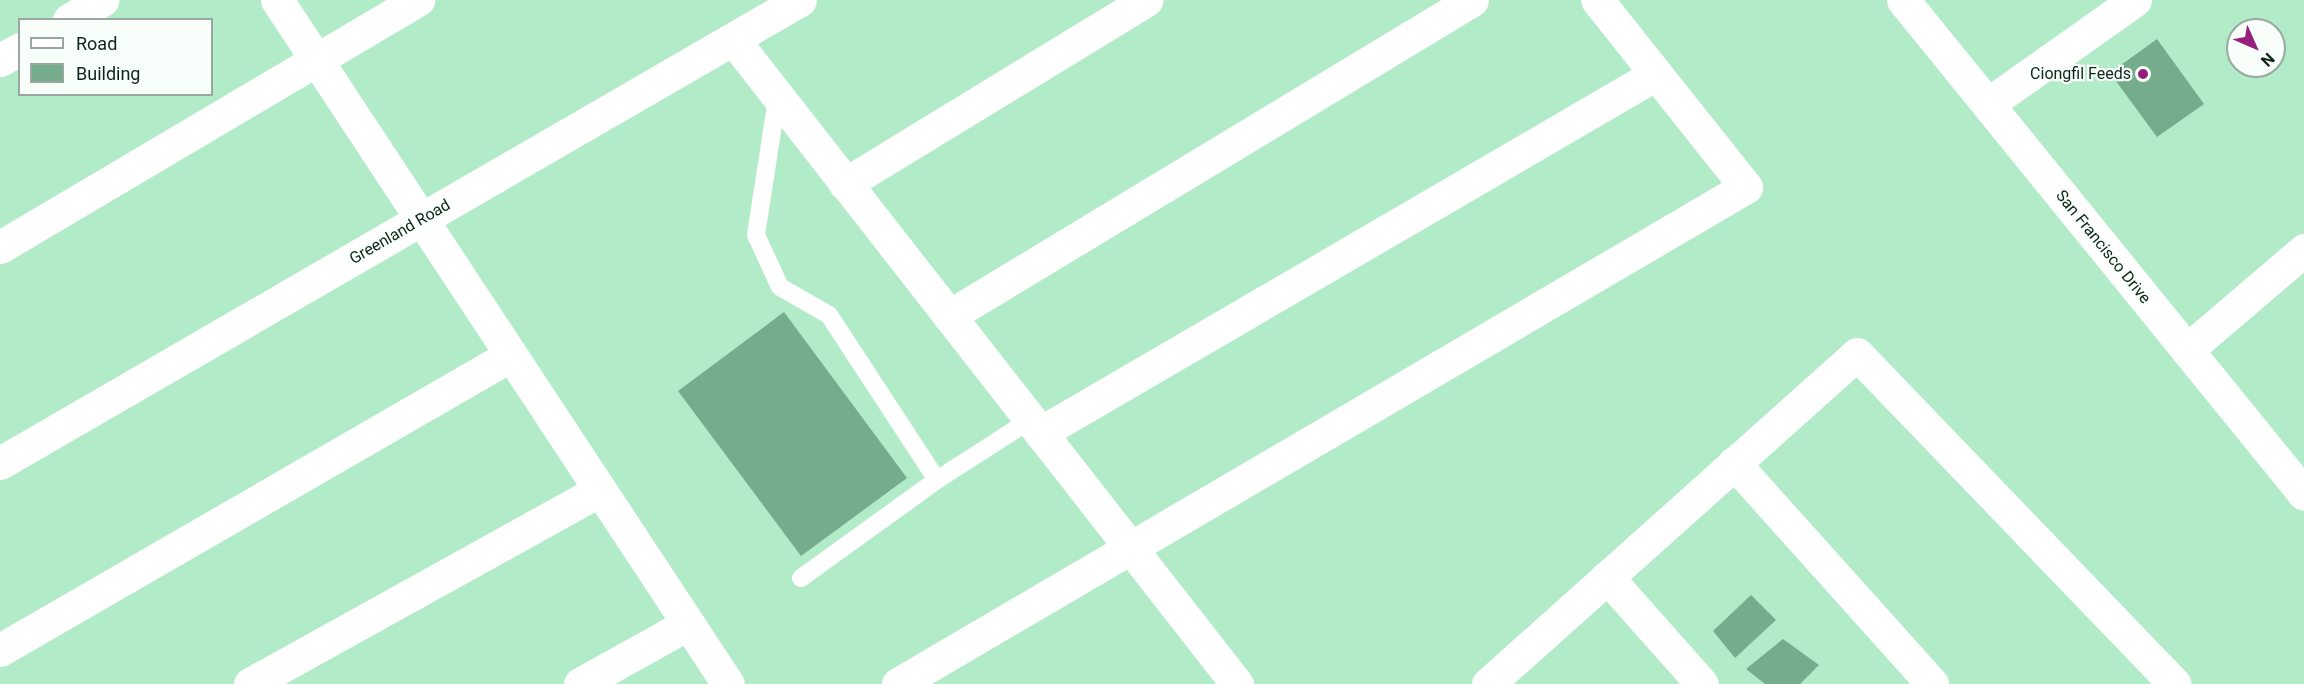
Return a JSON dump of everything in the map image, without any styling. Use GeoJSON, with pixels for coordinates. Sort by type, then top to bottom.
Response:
{"type":"FeatureCollection","features":[{"type":"Feature","properties":{"kind":"street"},"geometry":{"type":"LineString","coordinates":[[72,18],[102,0]]}},
{"type":"Feature","properties":{"kind":"street"},"geometry":{"type":"LineString","coordinates":[[278,0],[728,684]]}},
{"type":"Feature","properties":{"kind":"street"},"geometry":{"type":"LineString","coordinates":[[0,247],[418,0]]}},
{"type":"Feature","properties":{"kind":"street","name":"Greenland Road"},"geometry":{"type":"LineString","coordinates":[[0,463],[800,0]]}},
{"type":"Feature","properties":{"kind":"street"},"geometry":{"type":"LineString","coordinates":[[844,184],[1146,0]]}},
{"type":"Feature","properties":{"kind":"street"},"geometry":{"type":"LineString","coordinates":[[949,316],[1472,0]]}},
{"type":"Feature","properties":{"kind":"street"},"geometry":{"type":"LineString","coordinates":[[898,684],[1746,187],[1597,0]]}},
{"type":"Feature","properties":{"kind":"street","name":"San Francisco Drive"},"geometry":{"type":"LineString","coordinates":[[1903,0],[2304,494]]}},
{"type":"Feature","properties":{"kind":"street"},"geometry":{"type":"LineString","coordinates":[[1988,104],[2134,0]]}},
{"type":"Feature","properties":{"kind":"street"},"geometry":{"type":"LineString","coordinates":[[733,39],[777,99],[1238,684]]}},
{"type":"Feature","properties":{"kind":"street"},"geometry":{"type":"LineString","coordinates":[[0,60],[18,50]]}},
{"type":"Feature","properties":{"kind":"street"},"geometry":{"type":"LineString","coordinates":[[1035,427],[1656,74]]}},
{"type":"Feature","properties":{"kind":"street"},"geometry":{"type":"LineString","coordinates":[[2187,351],[2304,250]]}},
{"type":"Feature","properties":{"kind":"street"},"geometry":{"type":"LineString","coordinates":[[1488,684],[1857,354],[2175,684]]}},
{"type":"Feature","properties":{"kind":"street"},"geometry":{"type":"LineString","coordinates":[[0,650],[511,355]]}},
{"type":"Feature","properties":{"kind":"street"},"geometry":{"type":"LineString","coordinates":[[1734,464],[1932,684]]}},
{"type":"Feature","properties":{"kind":"street"},"geometry":{"type":"LineString","coordinates":[[250,684],[600,490]]}},
{"type":"Feature","properties":{"kind":"street"},"geometry":{"type":"LineString","coordinates":[[1607,577],[1702,684]]}},
{"type":"Feature","properties":{"kind":"street"},"geometry":{"type":"LineString","coordinates":[[580,684],[688,624]]}},
{"type":"Feature","properties":{"kind":"lane"},"geometry":{"type":"LineString","coordinates":[[777,99],[756,235],[780,287],[829,315],[937,480]]}},
{"type":"Feature","properties":{"kind":"lane"},"geometry":{"type":"LineString","coordinates":[[801,578],[937,480],[1035,427]]}},
{"type":"Feature","properties":{"kind":"building"},"geometry":{"type":"Polygon","coordinates":[[[2157,39],[2204,104],[2157,137],[2110,73],[2157,39]]]}},
{"type":"Feature","properties":{"kind":"building"},"geometry":{"type":"Polygon","coordinates":[[[784,312],[907,478],[801,556],[678,391],[784,312]]]}},
{"type":"Feature","properties":{"kind":"building"},"geometry":{"type":"Polygon","coordinates":[[[1751,595],[1776,620],[1735,658],[1713,631],[1751,595]]]}},
{"type":"Feature","properties":{"kind":"building"},"geometry":{"type":"Polygon","coordinates":[[[1783,639],[1819,665],[1800,684],[1765,684],[1746,669],[1783,639]]]}},
{"type":"Feature","properties":{"kind":"place","name":"Ciongfil Feeds"},"geometry":{"type":"Point","coordinates":[2143,74]}}]}
